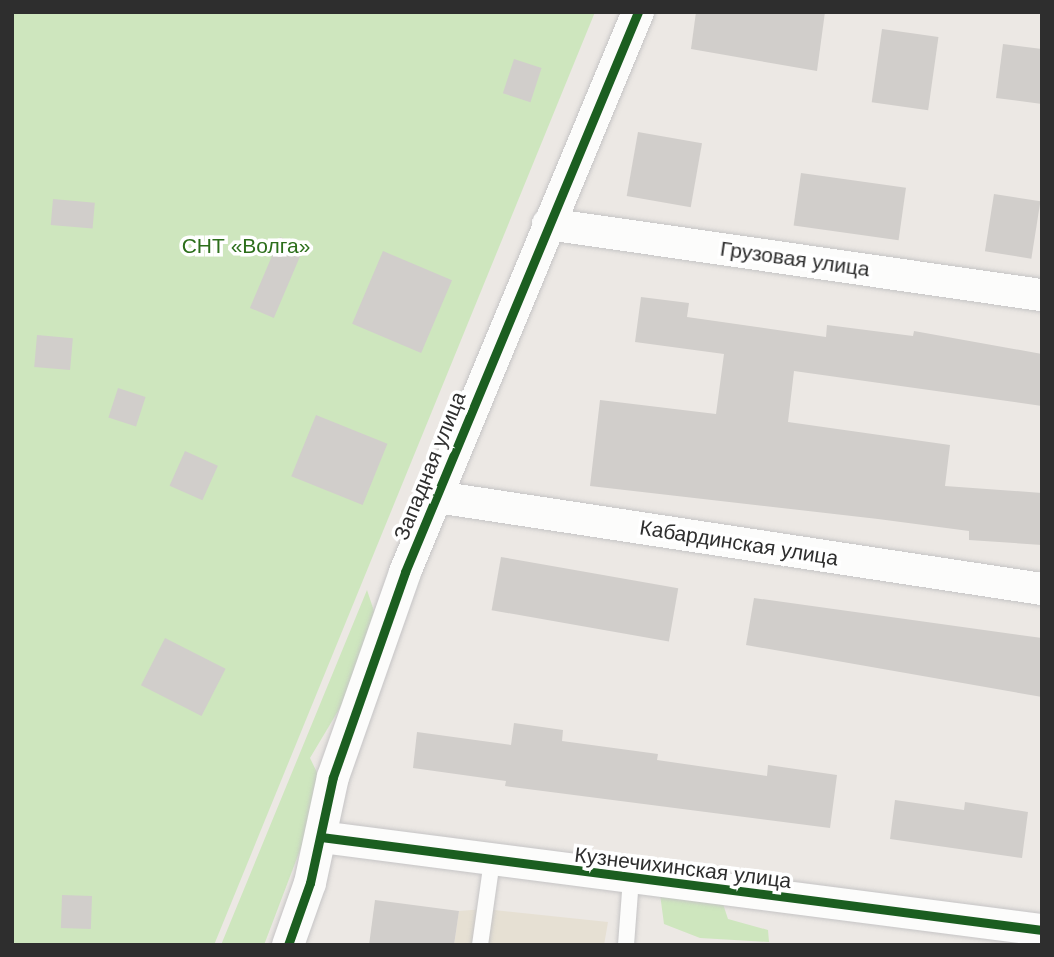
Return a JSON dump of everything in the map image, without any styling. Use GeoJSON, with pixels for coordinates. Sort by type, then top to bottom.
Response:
{"type":"FeatureCollection","features":[{"type":"Feature","properties":{"kind":"street","name":"Западная улица"},"geometry":{"type":"LineString","coordinates":[[288,945],[348,733],[437,497],[548,223],[638,12]]}},
{"type":"Feature","properties":{"kind":"street","name":"Грузовая улица"},"geometry":{"type":"LineString","coordinates":[[548,223],[1042,295]]}},
{"type":"Feature","properties":{"kind":"street","name":"Кабардинская улица"},"geometry":{"type":"LineString","coordinates":[[437,497],[1042,589]]}},
{"type":"Feature","properties":{"kind":"street","name":"Кузнечихинская улица"},"geometry":{"type":"LineString","coordinates":[[321,836],[492,862],[1042,930]]}},
{"type":"Feature","properties":{"kind":"lane"},"geometry":{"type":"LineString","coordinates":[[481,944],[492,862]]}},
{"type":"Feature","properties":{"kind":"lane"},"geometry":{"type":"LineString","coordinates":[[626,945],[631,879]]}},
{"type":"Feature","properties":{"kind":"shaded area"},"geometry":{"type":"Polygon","coordinates":[[[485,909],[608,922],[604,945],[454,945],[459,911],[485,909]]]}},
{"type":"Feature","properties":{"kind":"green space","name":"СНТ «Волга»"},"geometry":{"type":"Polygon","coordinates":[[[12,12],[595,12],[214,945],[12,945],[12,12]]]}},
{"type":"Feature","properties":{"kind":"green space"},"geometry":{"type":"Polygon","coordinates":[[[367,590],[377,620],[347,696],[310,758],[324,787],[264,945],[221,945],[367,590]]]}},
{"type":"Feature","properties":{"kind":"green space"},"geometry":{"type":"Polygon","coordinates":[[[660,894],[721,898],[728,919],[768,930],[769,942],[700,938],[664,924],[660,894]]]}},
{"type":"Feature","properties":{"kind":"building"},"geometry":{"type":"Polygon","coordinates":[[[696,12],[825,12],[817,71],[691,49],[696,12]]]}},
{"type":"Feature","properties":{"kind":"building"},"geometry":{"type":"Polygon","coordinates":[[[882,29],[938,37],[928,110],[872,102],[882,29]]]}},
{"type":"Feature","properties":{"kind":"building"},"geometry":{"type":"Polygon","coordinates":[[[1003,44],[1042,49],[1042,104],[996,98],[1003,44]]]}},
{"type":"Feature","properties":{"kind":"building"},"geometry":{"type":"Polygon","coordinates":[[[514,59],[542,68],[530,102],[503,93],[514,59]]]}},
{"type":"Feature","properties":{"kind":"building"},"geometry":{"type":"Polygon","coordinates":[[[638,132],[702,143],[691,207],[627,196],[638,132]]]}},
{"type":"Feature","properties":{"kind":"building"},"geometry":{"type":"Polygon","coordinates":[[[801,173],[906,188],[899,240],[794,225],[801,173]]]}},
{"type":"Feature","properties":{"kind":"building"},"geometry":{"type":"Polygon","coordinates":[[[994,194],[1040,201],[1031,259],[985,251],[994,194]]]}},
{"type":"Feature","properties":{"kind":"building"},"geometry":{"type":"Polygon","coordinates":[[[53,199],[95,203],[93,229],[51,225],[53,199]]]}},
{"type":"Feature","properties":{"kind":"building"},"geometry":{"type":"Polygon","coordinates":[[[280,237],[304,247],[274,318],[250,308],[280,237]]]}},
{"type":"Feature","properties":{"kind":"building"},"geometry":{"type":"Polygon","coordinates":[[[383,251],[452,280],[421,353],[352,324],[383,251]]]}},
{"type":"Feature","properties":{"kind":"building"},"geometry":{"type":"Polygon","coordinates":[[[641,297],[689,303],[687,317],[826,337],[827,325],[913,336],[914,331],[1042,354],[1042,406],[794,371],[788,422],[950,445],[945,486],[1042,493],[1042,545],[969,540],[969,531],[878,519],[590,486],[600,400],[716,414],[724,354],[635,342],[641,297]]]}},
{"type":"Feature","properties":{"kind":"building"},"geometry":{"type":"Polygon","coordinates":[[[37,335],[73,338],[70,370],[34,367],[37,335]]]}},
{"type":"Feature","properties":{"kind":"building"},"geometry":{"type":"Polygon","coordinates":[[[118,388],[146,397],[136,426],[108,417],[118,388]]]}},
{"type":"Feature","properties":{"kind":"building"},"geometry":{"type":"Polygon","coordinates":[[[316,415],[387,444],[363,505],[291,476],[316,415]]]}},
{"type":"Feature","properties":{"kind":"building"},"geometry":{"type":"Polygon","coordinates":[[[185,451],[218,466],[202,500],[170,486],[185,451]]]}},
{"type":"Feature","properties":{"kind":"building"},"geometry":{"type":"Polygon","coordinates":[[[501,557],[678,588],[669,641],[492,610],[501,557]]]}},
{"type":"Feature","properties":{"kind":"building"},"geometry":{"type":"Polygon","coordinates":[[[754,598],[1042,638],[1042,697],[746,645],[754,598]]]}},
{"type":"Feature","properties":{"kind":"building"},"geometry":{"type":"Polygon","coordinates":[[[165,638],[226,669],[202,716],[141,685],[165,638]]]}},
{"type":"Feature","properties":{"kind":"building"},"geometry":{"type":"Polygon","coordinates":[[[514,723],[563,730],[562,741],[658,754],[657,760],[767,776],[768,765],[837,775],[830,828],[505,786],[506,781],[413,768],[417,732],[511,745],[514,723]]]}},
{"type":"Feature","properties":{"kind":"building"},"geometry":{"type":"Polygon","coordinates":[[[895,800],[964,810],[965,802],[1028,812],[1022,858],[890,839],[895,800]]]}},
{"type":"Feature","properties":{"kind":"building"},"geometry":{"type":"Polygon","coordinates":[[[62,895],[92,896],[91,929],[61,928],[62,895]]]}},
{"type":"Feature","properties":{"kind":"building"},"geometry":{"type":"Polygon","coordinates":[[[375,900],[459,911],[454,945],[369,945],[375,900]]]}},
{"type":"Feature","properties":{"kind":"cycle path"},"geometry":{"type":"LineString","coordinates":[[288,945],[310,883],[333,777],[405,572],[638,12]]}},
{"type":"Feature","properties":{"kind":"cycle path"},"geometry":{"type":"LineString","coordinates":[[321,837],[1042,930]]}}]}
